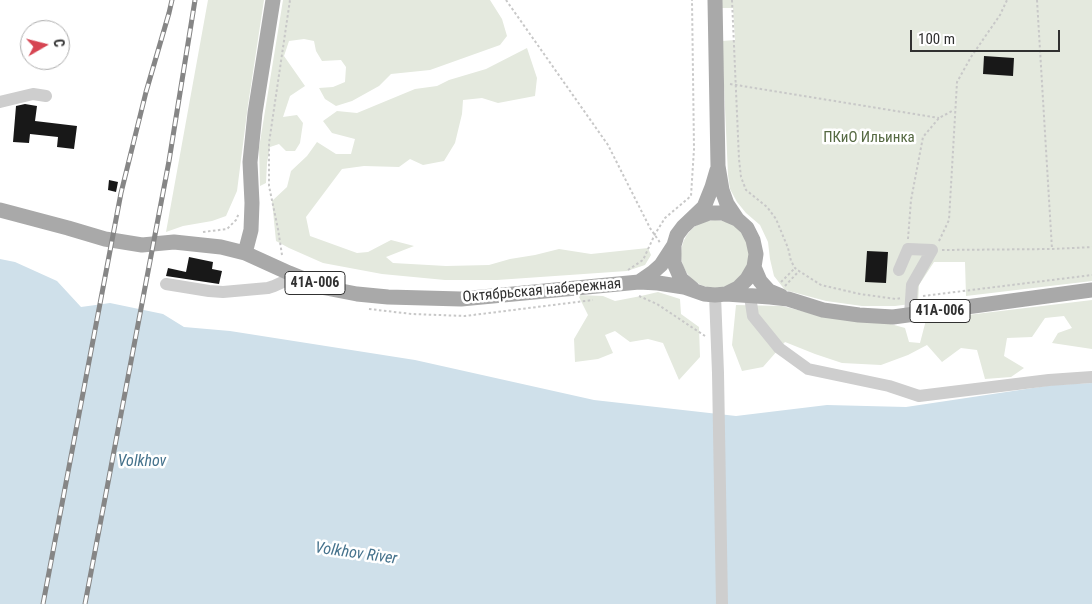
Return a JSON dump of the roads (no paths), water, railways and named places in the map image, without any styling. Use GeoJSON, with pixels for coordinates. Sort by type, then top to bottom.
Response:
{"type":"FeatureCollection","features":[{"type":"Feature","properties":{"kind":"main road"},"geometry":{"type":"LineString","coordinates":[[245,253],[252,230],[250,162],[255,113],[273,0]]}},
{"type":"Feature","properties":{"kind":"main road"},"geometry":{"type":"LineString","coordinates":[[715,0],[718,166],[722,190],[727,204],[737,219],[747,228],[754,240],[756,254],[754,268],[747,279],[738,288],[720,294]]}},
{"type":"Feature","properties":{"kind":"main road"},"geometry":{"type":"LineString","coordinates":[[639,289],[661,265],[683,227],[704,207],[718,166]]}},
{"type":"Feature","properties":{"kind":"main road","name":"Октябрьская набережная"},"geometry":{"type":"LineString","coordinates":[[0,210],[105,239],[142,245],[174,242],[221,247],[245,253],[326,288],[356,294],[388,297],[461,299],[639,289],[658,283],[675,285],[704,294],[750,296],[782,292],[823,310],[893,317],[1092,290]]}},
{"type":"Feature","properties":{"kind":"main road"},"geometry":{"type":"LineString","coordinates":[[683,227],[694,218],[708,213],[723,213],[737,219]]}},
{"type":"Feature","properties":{"kind":"main road"},"geometry":{"type":"LineString","coordinates":[[671,250],[681,279],[694,290]]}},
{"type":"Feature","properties":{"kind":"main road"},"geometry":{"type":"LineString","coordinates":[[754,268],[760,281],[769,291],[782,292]]}},
{"type":"Feature","properties":{"kind":"street"},"geometry":{"type":"LineString","coordinates":[[0,102],[33,94],[46,96]]}},
{"type":"Feature","properties":{"kind":"street"},"geometry":{"type":"LineString","coordinates":[[899,270],[908,249],[932,250],[912,285],[910,315]]}},
{"type":"Feature","properties":{"kind":"street"},"geometry":{"type":"LineString","coordinates":[[166,284],[209,292],[223,292],[268,288],[296,276]]}},
{"type":"Feature","properties":{"kind":"street"},"geometry":{"type":"LineString","coordinates":[[720,294],[717,344],[722,604]]}},
{"type":"Feature","properties":{"kind":"street"},"geometry":{"type":"LineString","coordinates":[[750,296],[753,316],[779,348],[808,369],[889,386],[919,396],[1049,380],[1092,377]]}},
{"type":"Feature","properties":{"kind":"water","name":"Volkhov"},"geometry":{"type":"Polygon","coordinates":[[[0,259],[15,262],[57,281],[81,307],[110,303],[163,314],[184,327],[230,331],[415,360],[594,400],[736,416],[827,405],[906,407],[1053,385],[1092,383],[1092,604],[0,604],[0,259]]]}},
{"type":"Feature","properties":{"kind":"railway"},"geometry":{"type":"LineString","coordinates":[[43,604],[121,193],[146,92],[172,0]]}},
{"type":"Feature","properties":{"kind":"railway"},"geometry":{"type":"LineString","coordinates":[[85,604],[169,161],[195,0]]}},
{"type":"Feature","properties":{"kind":"park label","name":"ПКиО Ильинка"},"geometry":{"type":"Point","coordinates":[869,138]}},
{"type":"Feature","properties":{"kind":"water label","name":"Volkhov River"},"geometry":{"type":"Point","coordinates":[356,554]}}]}
